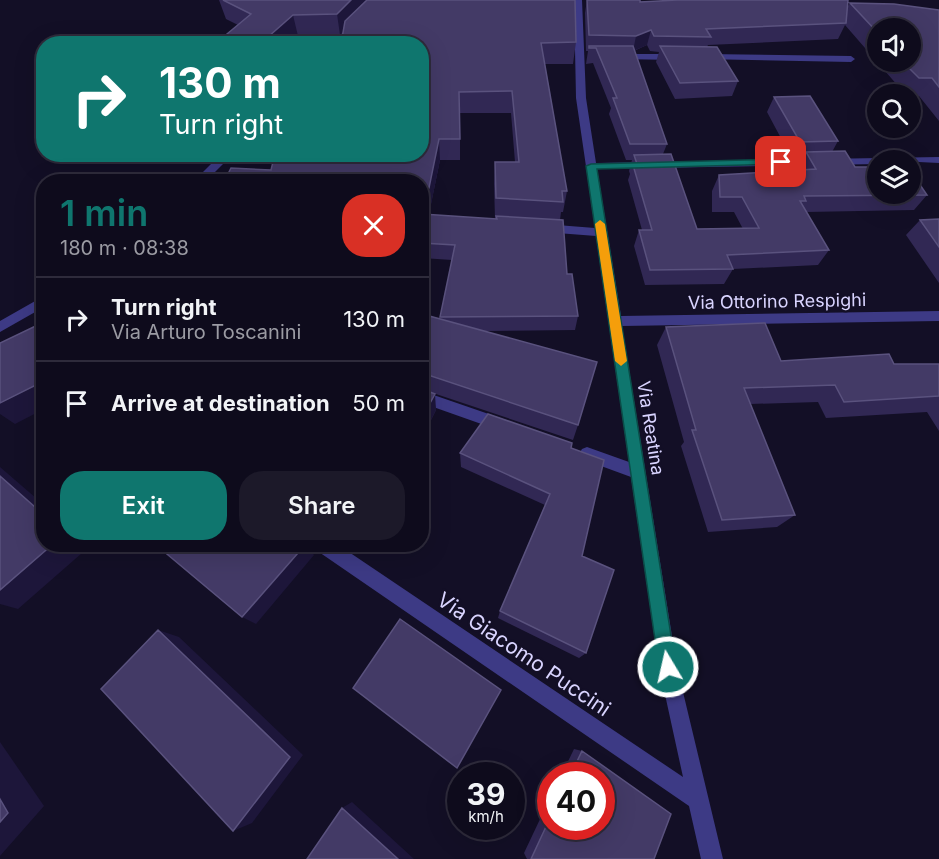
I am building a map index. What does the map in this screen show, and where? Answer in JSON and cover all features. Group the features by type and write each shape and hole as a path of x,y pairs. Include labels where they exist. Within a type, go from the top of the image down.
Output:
{"street":[{"path":"347,36 383,0"},
{"name":"Via Reatina","path":"578,0 585,56 581,98 668,667 712,859"},
{"path":"603,56 686,57"},
{"path":"698,57 851,59"},
{"path":"591,166 939,160"},
{"path":"207,174 219,162"},
{"path":"534,228 601,232"},
{"path":"0,327 36,306"},
{"name":"Via Ottorino Respighi","path":"615,321 939,316"},
{"path":"429,399 519,431"},
{"path":"573,450 638,472"},
{"name":"Via Giacomo Puccini","path":"334,552 700,801"}],"building":[{"path":"223,0 351,0 337,14 293,15 269,36 225,36 251,14"},
{"path":"367,0 575,0 576,42 541,43 567,191 562,191 563,202 496,198 495,162 519,162 512,91 459,92 460,139 439,139 429,188 429,174 228,174 231,168 271,170 273,162 429,162 429,36 342,36 345,21"},
{"path":"587,0 640,0 640,2 848,0 846,23 706,29 711,37 654,36 651,30 636,36 589,35"},
{"path":"850,3 894,4 939,10 939,87 932,78 919,78 913,72 921,72 921,18 867,18 867,21"},
{"path":"589,46 633,46 667,144 630,144 613,98 617,98 596,48 589,48"},
{"path":"660,46 717,47 738,81 680,83"},
{"path":"810,96 838,141 800,142 774,97"},
{"path":"845,151 855,167 867,167 867,195 804,196 806,201 800,201 829,250 727,255 733,269 650,270 639,230 652,230 633,165 637,164 634,155 671,154 697,229 759,228 742,197 720,197 719,175 816,169 806,152"},
{"path":"921,186 927,195 921,195"},
{"path":"429,214 563,220 567,274 572,274 578,316 440,317 455,245 429,243"},
{"path":"939,219 939,247 920,220"},
{"path":"429,316 597,362 578,425 429,375"},
{"path":"765,323 781,361 889,354 894,364 939,364 939,396 844,402 835,385 744,388 795,515 722,520 692,430 696,430 666,327"},
{"path":"36,326 36,385 0,403 0,343"},
{"path":"429,392 435,394 429,405"},
{"path":"488,414 572,443 571,448 604,460 582,556 614,570 586,653 500,611 550,494 460,453"},
{"path":"0,476 36,508 36,552 44,552 0,590"},
{"path":"165,552 299,552 242,617"},
{"path":"400,619 501,690 460,762 449,762 353,688"},
{"path":"158,630 290,757 233,831 101,689"},
{"path":"582,751 598,762 577,762"},
{"path":"615,774 671,814 654,859 531,859 540,840 615,840"},
{"path":"0,799 8,813 0,822"},
{"path":"342,808 398,859 307,859"}],"slow traffic":[{"path":"600,224 621,361"}],"route":[{"path":"668,667 591,166 781,162"}]}
